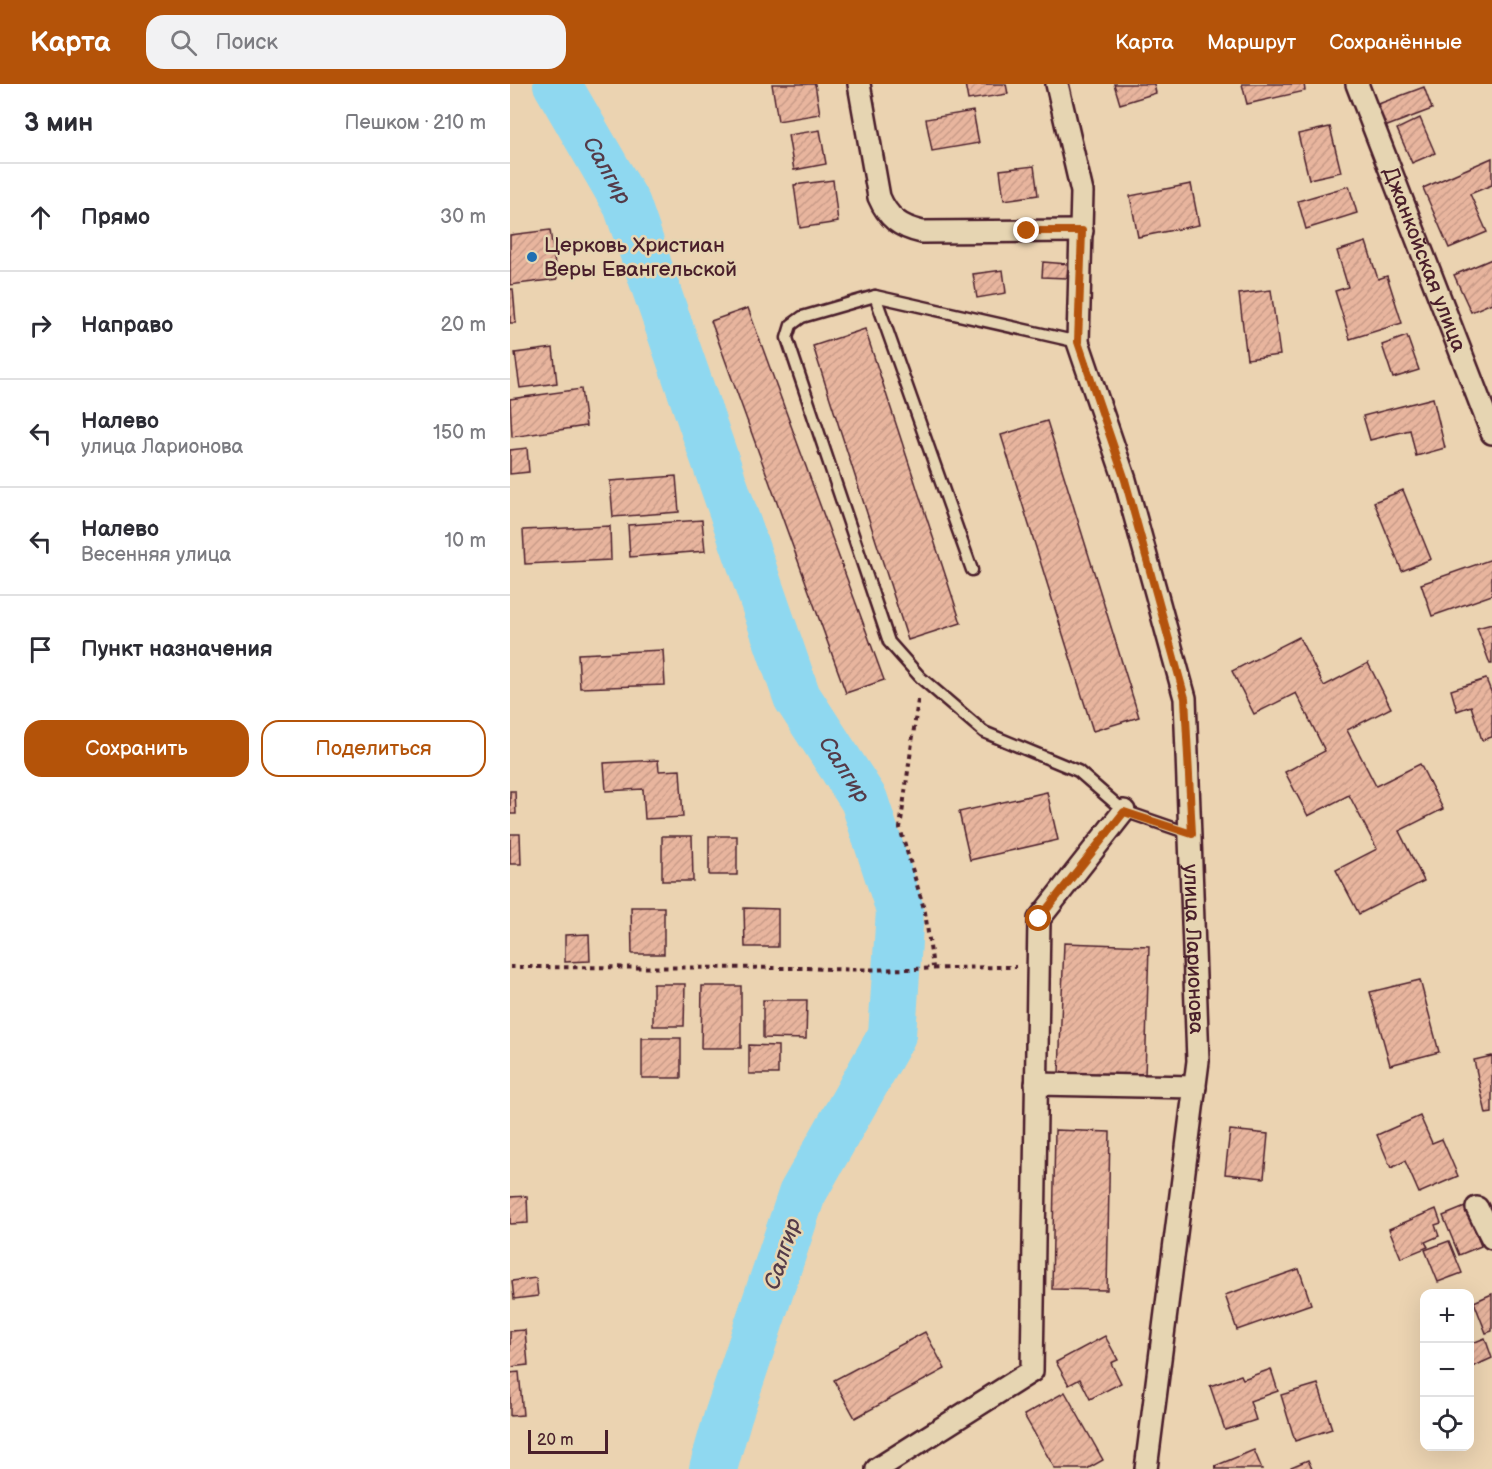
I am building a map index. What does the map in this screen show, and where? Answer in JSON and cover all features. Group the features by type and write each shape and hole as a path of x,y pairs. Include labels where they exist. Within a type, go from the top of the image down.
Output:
{"street":[{"path":"859,84 879,197 885,211 895,221 922,232 1082,231"},
{"name":"улица Ларионова","path":"1057,84 1082,192 1078,342 1125,480 1185,698 1192,834 1198,1061 1146,1469"},
{"name":"Джанкойская улица","path":"1358,84 1492,433"},
{"path":"877,1469 1032,1371 1039,919 1124,812"},
{"path":"1036,1084 1195,1087"},
{"path":"1477,1208 1492,1238"}],"lane":[{"path":"875,296 972,570"},
{"path":"1078,342 875,296 796,320 788,332 787,345 889,642 921,678 984,732 1078,771 1124,812 1192,834"}],"path":[{"path":"921,678 900,828 925,912 933,967"},
{"path":"510,967 854,970 933,967 1037,968"}],"building":[{"path":"772,84 815,84 820,114 778,121"},
{"path":"965,84 1006,84 1008,94 968,100"},
{"path":"1114,84 1154,84 1156,93 1120,104"},
{"path":"1242,84 1304,84 1305,91 1247,104"},
{"path":"1424,87 1432,109 1382,128 1373,106"},
{"path":"973,111 979,143 932,151 926,119"},
{"path":"1420,118 1435,153 1412,163 1397,129"},
{"path":"1330,127 1341,172 1309,179 1298,134"},
{"path":"820,130 826,164 794,170 788,135"},
{"path":"1492,158 1492,185 1470,194 1487,232 1449,248 1423,188"},
{"path":"1034,166 1038,195 1004,200 1000,170"},
{"path":"833,180 838,222 800,228 794,185"},
{"path":"1191,184 1199,225 1138,237 1130,196"},
{"path":"1349,186 1357,213 1306,229 1298,201"},
{"name":"Церковь Христиан Веры Евангельской","path":"550,230 557,279 510,285 510,235"},
{"path":"1366,242 1378,279 1387,276 1402,323 1350,339 1335,291 1348,287 1337,251"},
{"path":"1492,259 1492,303 1471,312 1454,275"},
{"path":"1043,262 1068,264 1067,278 1042,277"},
{"path":"1003,270 1006,293 977,298 973,274"},
{"path":"510,289 513,289 516,323 510,323"},
{"path":"1271,290 1280,355 1247,359 1239,294"},
{"path":"748,308 884,680 846,693 711,321"},
{"path":"865,329 961,623 908,640 813,346"},
{"path":"1407,336 1419,370 1393,378 1382,345"},
{"path":"553,348 557,383 520,388 515,353"},
{"path":"581,389 586,426 512,437 510,399"},
{"path":"1433,398 1445,448 1416,456 1410,430 1370,440 1363,416"},
{"path":"1047,421 1139,717 1093,731 1001,435"},
{"path":"527,448 529,472 510,474 510,450"},
{"path":"676,476 679,512 613,517 610,481"},
{"path":"1403,490 1431,559 1402,571 1374,502"},
{"path":"702,520 705,551 630,557 628,525"},
{"path":"610,526 611,560 525,564 523,530"},
{"path":"1492,559 1492,595 1432,616 1421,584"},
{"path":"1492,624 1492,664 1490,664 1477,628"},
{"path":"1299,637 1324,686 1368,663 1391,708 1347,730 1376,786 1420,764 1443,809 1399,831 1424,881 1359,914 1336,870 1377,849 1349,795 1308,816 1285,772 1325,751 1296,693 1254,714 1232,671"},
{"path":"663,650 665,685 580,688 578,654"},
{"path":"1486,679 1492,694 1492,737 1482,740 1471,706 1457,711 1451,690"},
{"path":"658,760 659,771 680,770 683,817 645,819 643,789 606,791 604,763"},
{"path":"510,791 515,791 516,814 510,814"},
{"path":"1047,792 1058,840 970,860 959,812"},
{"path":"510,834 520,834 521,864 510,864"},
{"path":"662,836 692,836 693,881 662,881"},
{"path":"709,836 737,836 737,875 709,875"},
{"path":"631,907 664,907 664,954 632,954"},
{"path":"744,908 778,909 778,947 745,947"},
{"path":"589,934 590,961 565,962 565,935"},
{"path":"1064,943 1149,946 1145,1076 1059,1073"},
{"path":"1420,980 1439,1052 1390,1065 1370,992"},
{"path":"653,984 685,984 684,1026 653,1026"},
{"path":"702,986 741,986 741,1048 701,1048"},
{"path":"763,1000 807,1000 806,1039 763,1038"},
{"path":"642,1038 681,1038 681,1078 642,1078"},
{"path":"749,1045 778,1046 778,1074 749,1074"},
{"path":"1492,1056 1492,1113 1486,1114 1474,1060"},
{"path":"1420,1116 1432,1143 1442,1139 1458,1176 1419,1193 1405,1161 1391,1168 1377,1135"},
{"path":"1055,1130 1110,1132 1107,1290 1052,1289"},
{"path":"1230,1130 1268,1134 1264,1178 1225,1174"},
{"path":"527,1196 528,1223 510,1224 510,1197"},
{"path":"1465,1207 1481,1246 1459,1255 1443,1216"},
{"path":"1436,1209 1441,1223 1435,1225 1439,1236 1425,1242 1428,1247 1401,1258 1389,1229"},
{"path":"1449,1241 1462,1273 1438,1282 1425,1250"},
{"path":"1299,1269 1311,1304 1237,1330 1225,1295"},
{"path":"536,1278 538,1296 514,1299 512,1281"},
{"path":"1492,1294 1492,1331 1486,1333 1474,1302"},
{"path":"525,1330 528,1365 510,1367 510,1331"},
{"path":"925,1332 945,1369 855,1418 834,1380"},
{"path":"1105,1336 1118,1360 1111,1363 1121,1383 1090,1399 1080,1379 1069,1385 1056,1362"},
{"path":"1485,1338 1492,1358 1474,1366 1474,1342"},
{"path":"1271,1369 1278,1391 1250,1401 1256,1420 1225,1430 1210,1386 1241,1375 1243,1379"},
{"path":"519,1372 523,1415 510,1416 510,1373"},
{"path":"1318,1384 1332,1429 1295,1441 1281,1395"},
{"path":"1065,1392 1103,1460 1087,1469 1055,1469 1024,1415"},
{"path":"1254,1450 1262,1469 1216,1469 1215,1466"},
{"path":"1308,1460 1312,1469 1291,1469 1291,1467"}],"waterway":[{"name":"Салгир","path":"557,84 627,205 797,697 864,800 900,910 892,1035 802,1194 728,1416 713,1469"}],"place":[{"name":"Церковь Христиан Веры Евангельской","path":"532,257"}],"route":[{"path":"1027,231 1082,231 1078,342 1125,480 1185,698 1192,834 1124,812 1039,919"}]}
